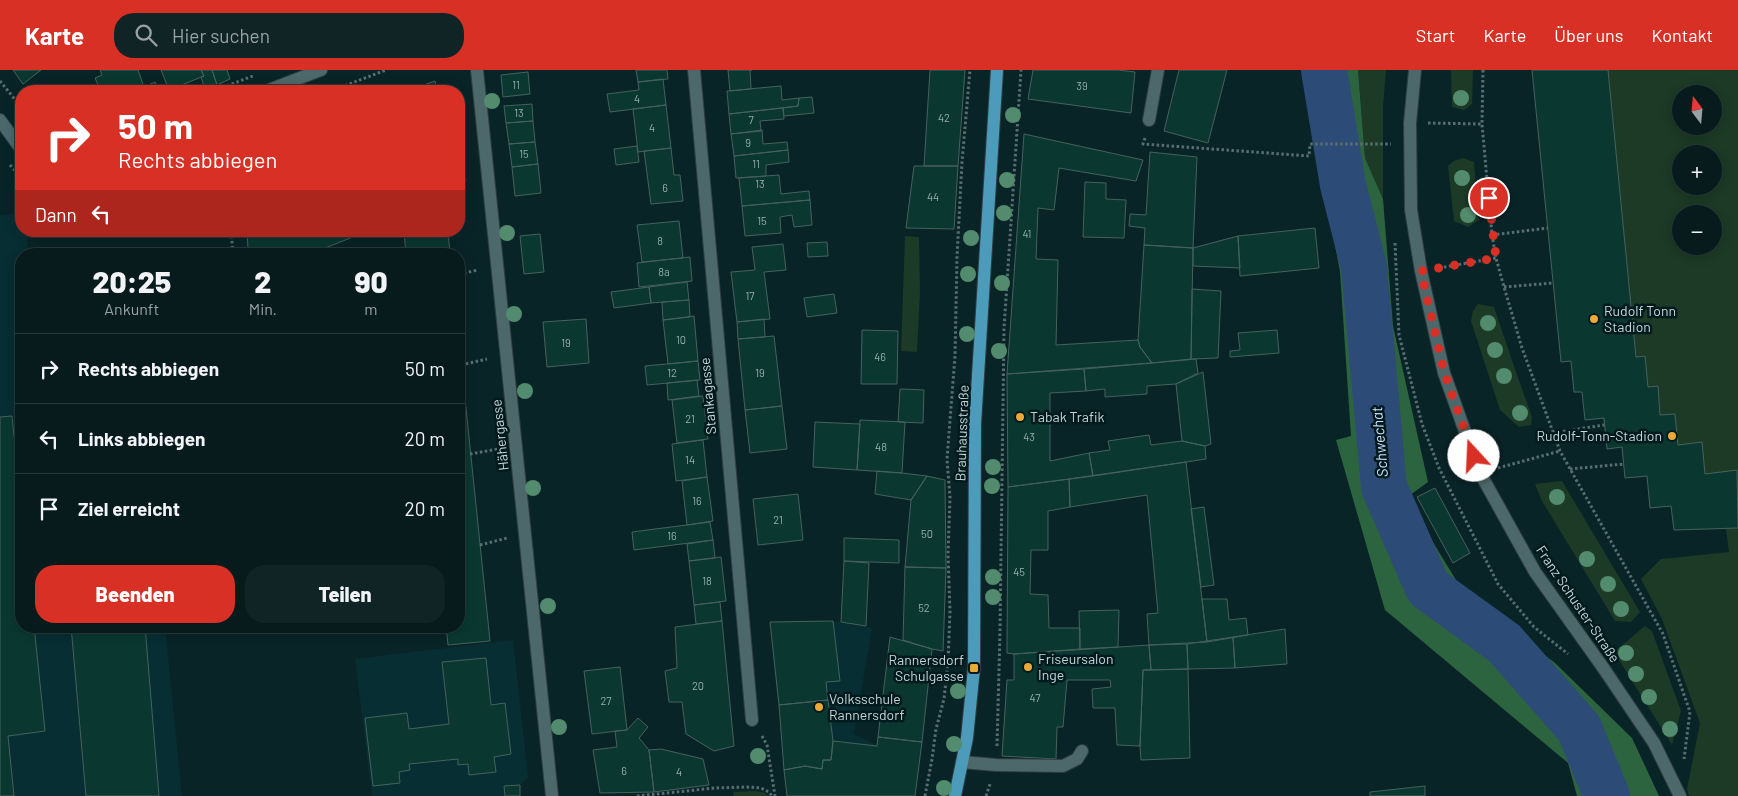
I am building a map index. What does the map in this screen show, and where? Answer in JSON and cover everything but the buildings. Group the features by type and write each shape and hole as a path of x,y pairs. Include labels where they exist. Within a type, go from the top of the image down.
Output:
{"main road":[{"name":"Brauhausstraße","path":"955,796 962,762 974,668 976,424 997,70"}],"street":[{"path":"282,85 321,70"},
{"name":"Hähergasse","path":"477,70 552,796"},
{"name":"Stankagasse","path":"694,70 752,720"},
{"path":"1149,120 1158,70"},
{"name":"Franz Schuster-Straße","path":"1415,70 1410,123 1411,210 1421,271 1444,372 1480,473 1535,572 1654,743 1679,795"},
{"path":"0,120 15,141"},
{"path":"962,762 996,765 1063,766 1077,759 1082,751"}],"path":[{"path":"347,85 386,70"},
{"path":"925,796 936,729 944,699 948,662 950,497 947,459 955,356 957,258 962,162 970,70"},
{"path":"986,796 996,765 1000,632 1004,329 1021,70"},
{"path":"1483,70 1482,124 1492,235 1496,258 1522,348 1560,451 1663,634 1690,712 1679,795"},
{"path":"229,85 259,74"},
{"path":"0,81 15,100"},
{"path":"1149,120 1143,144 1308,156 1310,144 1391,144"},
{"path":"1410,123 1482,124"},
{"path":"1492,235 1548,228"},
{"path":"1421,271 1496,258"},
{"path":"465,273 478,270"},
{"path":"1504,287 1553,283"},
{"path":"465,364 488,359"},
{"path":"1553,433 1604,425"},
{"path":"470,454 498,449"},
{"path":"1480,473 1560,451"},
{"path":"1570,469 1624,464"},
{"path":"480,545 507,538"},
{"path":"752,720 767,745 774,796"},
{"path":"637,796 715,788 748,787 761,788 774,796"}],"shaded area":[{"path":"15,214 15,237 27,237 28,248 15,248 15,633 166,633 182,796 0,796 0,215"},
{"name":"Volksschule Rannersdorf","path":"770,622 841,622 872,628 854,734 876,745 878,737 922,742 915,796 787,796"},
{"path":"513,640 528,777 520,785 520,796 372,796 355,659"}],"green space":[{"path":"1303,70 1358,70 1365,158 1383,199 1393,326 1428,482 1406,498 1470,603 1554,662 1632,738 1659,796 1577,796 1568,763 1385,610 1336,440 1351,436 1340,272"},
{"path":"1358,70 1386,70 1383,106 1383,199 1365,158"},
{"path":"1451,70 1473,70 1472,104 1464,110 1452,107"},
{"name":"Rudolf-Tonn-Stadion","path":"1532,70 1738,70 1738,796 1689,796 1687,789 1700,723 1662,619 1641,579 1661,559 1729,552 1726,529 1674,530 1671,506 1650,508 1647,477 1625,478 1622,447 1607,449 1603,419 1585,420 1582,392 1574,392 1571,361 1561,362"},
{"path":"1463,158 1474,162 1479,220 1468,227 1454,221 1448,166 1454,161"},
{"path":"905,236 919,237 920,292 917,352 901,351"},
{"path":"1478,304 1494,307 1532,417 1531,425 1519,427 1500,410 1471,321 1473,311"},
{"path":"1562,481 1640,612 1631,622 1615,621 1542,501 1535,484"},
{"path":"1645,626 1652,631 1681,711 1672,745 1614,652"},
{"path":"755,791 765,793 768,796 734,796 733,792"}],"waterway":[{"name":"Schwechat","path":"1324,70 1343,185 1364,267 1384,487 1428,588 1504,643 1579,728 1607,796"}],"place":[{"name":"Rudolf Tonn Stadion","path":"1594,319"},
{"name":"Tabak Trafik","path":"1020,417"},
{"name":"Rudolf-Tonn-Stadion","path":"1672,436"},
{"name":"Friseursalon Inge","path":"1028,667"},
{"name":"Rannersdorf Schulgasse","path":"974,668"},
{"name":"Volksschule Rannersdorf","path":"819,707"}],"route":[{"path":"1474,456 1444,372 1421,271 1496,258 1489,198"}]}
